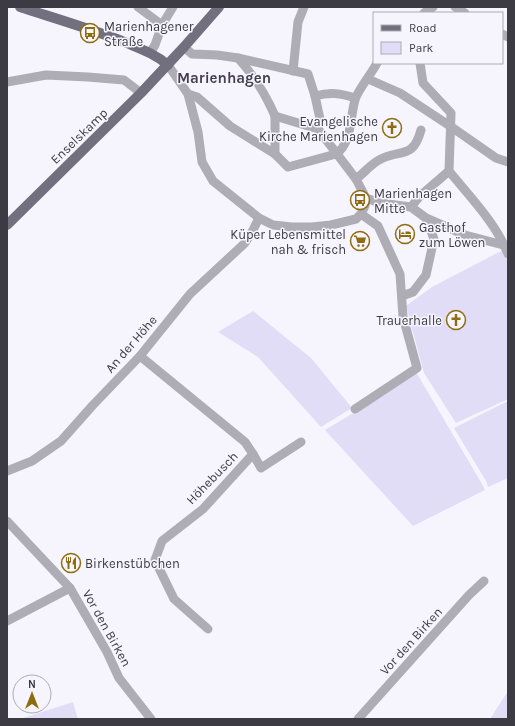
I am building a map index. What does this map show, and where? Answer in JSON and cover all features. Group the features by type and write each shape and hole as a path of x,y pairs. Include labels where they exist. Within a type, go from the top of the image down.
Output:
{"main road":[{"path":"20,7 91,30 150,52 168,65"},
{"name":"Enselskamp","path":"7,225 141,93 219,7"}],"street":[{"path":"138,7 162,25"},
{"path":"150,52 155,44 162,25 173,7"},
{"path":"292,71 298,22 304,7"},
{"path":"184,47 192,54 238,58 308,74 320,119 318,129"},
{"path":"238,58 252,73 268,98 275,116 275,154"},
{"path":"188,94 197,97 230,126 275,154 288,167 336,154 342,150 345,145 355,98 376,64"},
{"path":"420,64 423,83 451,113 450,171 506,245 508,254"},
{"path":"168,65 188,94 198,132 202,162 213,181 259,218 273,225 312,227 331,225 356,219 361,214 365,206 366,198 356,179 318,129 275,116"},
{"path":"7,82 46,75 88,77 124,80 141,93"},
{"path":"368,79 400,93 496,158 508,162"},
{"path":"315,96 329,93 346,95 355,98"},
{"path":"356,179 380,159 409,152 418,140 421,130"},
{"path":"496,158 498,164 508,169"},
{"path":"411,208 420,196 450,171"},
{"path":"366,198 380,203 411,208 426,218 465,235 506,245"},
{"path":"355,410 417,368 406,331 400,274 382,232 378,226 361,214"},
{"name":"An der Höhe","path":"7,471 32,461 61,441 140,356 190,294 244,243 259,218"},
{"path":"402,296 413,292 426,275 434,239 426,218"},
{"name":"Höhebusch","path":"140,356 244,442 253,454 260,468 301,442"},
{"name":"Höhebusch","path":"208,629 174,599 155,560 162,541 203,509 253,454"},
{"name":"Vor den Birken","path":"7,521 70,588 107,652 119,678 151,719"},
{"name":"Vor den Birken","path":"358,719 469,595 484,581"},
{"name":"Vor den Birken","path":"7,621 70,588"}],"green space":[{"path":"503,250 508,262 508,399 456,423 424,373 406,306 432,287"},
{"path":"253,311 311,358 352,408 321,427 258,357 218,332"},
{"path":"416,372 485,490 413,526 325,430"},
{"path":"508,401 508,478 488,487 486,481 454,428"},
{"path":"508,691 508,719 490,719"},
{"path":"73,702 78,719 20,719 36,714 52,714 52,709"}],"place":[{"name":"Marienhagener Straße","path":"90,33"},
{"name":"Evangelische Kirche Marienhagen","path":"392,128"},
{"name":"Marienhagen Mitte","path":"360,200"},
{"name":"Gasthof zum Löwen","path":"405,234"},
{"name":"Küper Lebensmittel nah & frisch","path":"360,241"},
{"name":"Trauerhalle","path":"456,320"},
{"name":"Birkenstübchen","path":"71,563"}],"district":[{"name":"Marienhagen","path":"224,78"}]}
